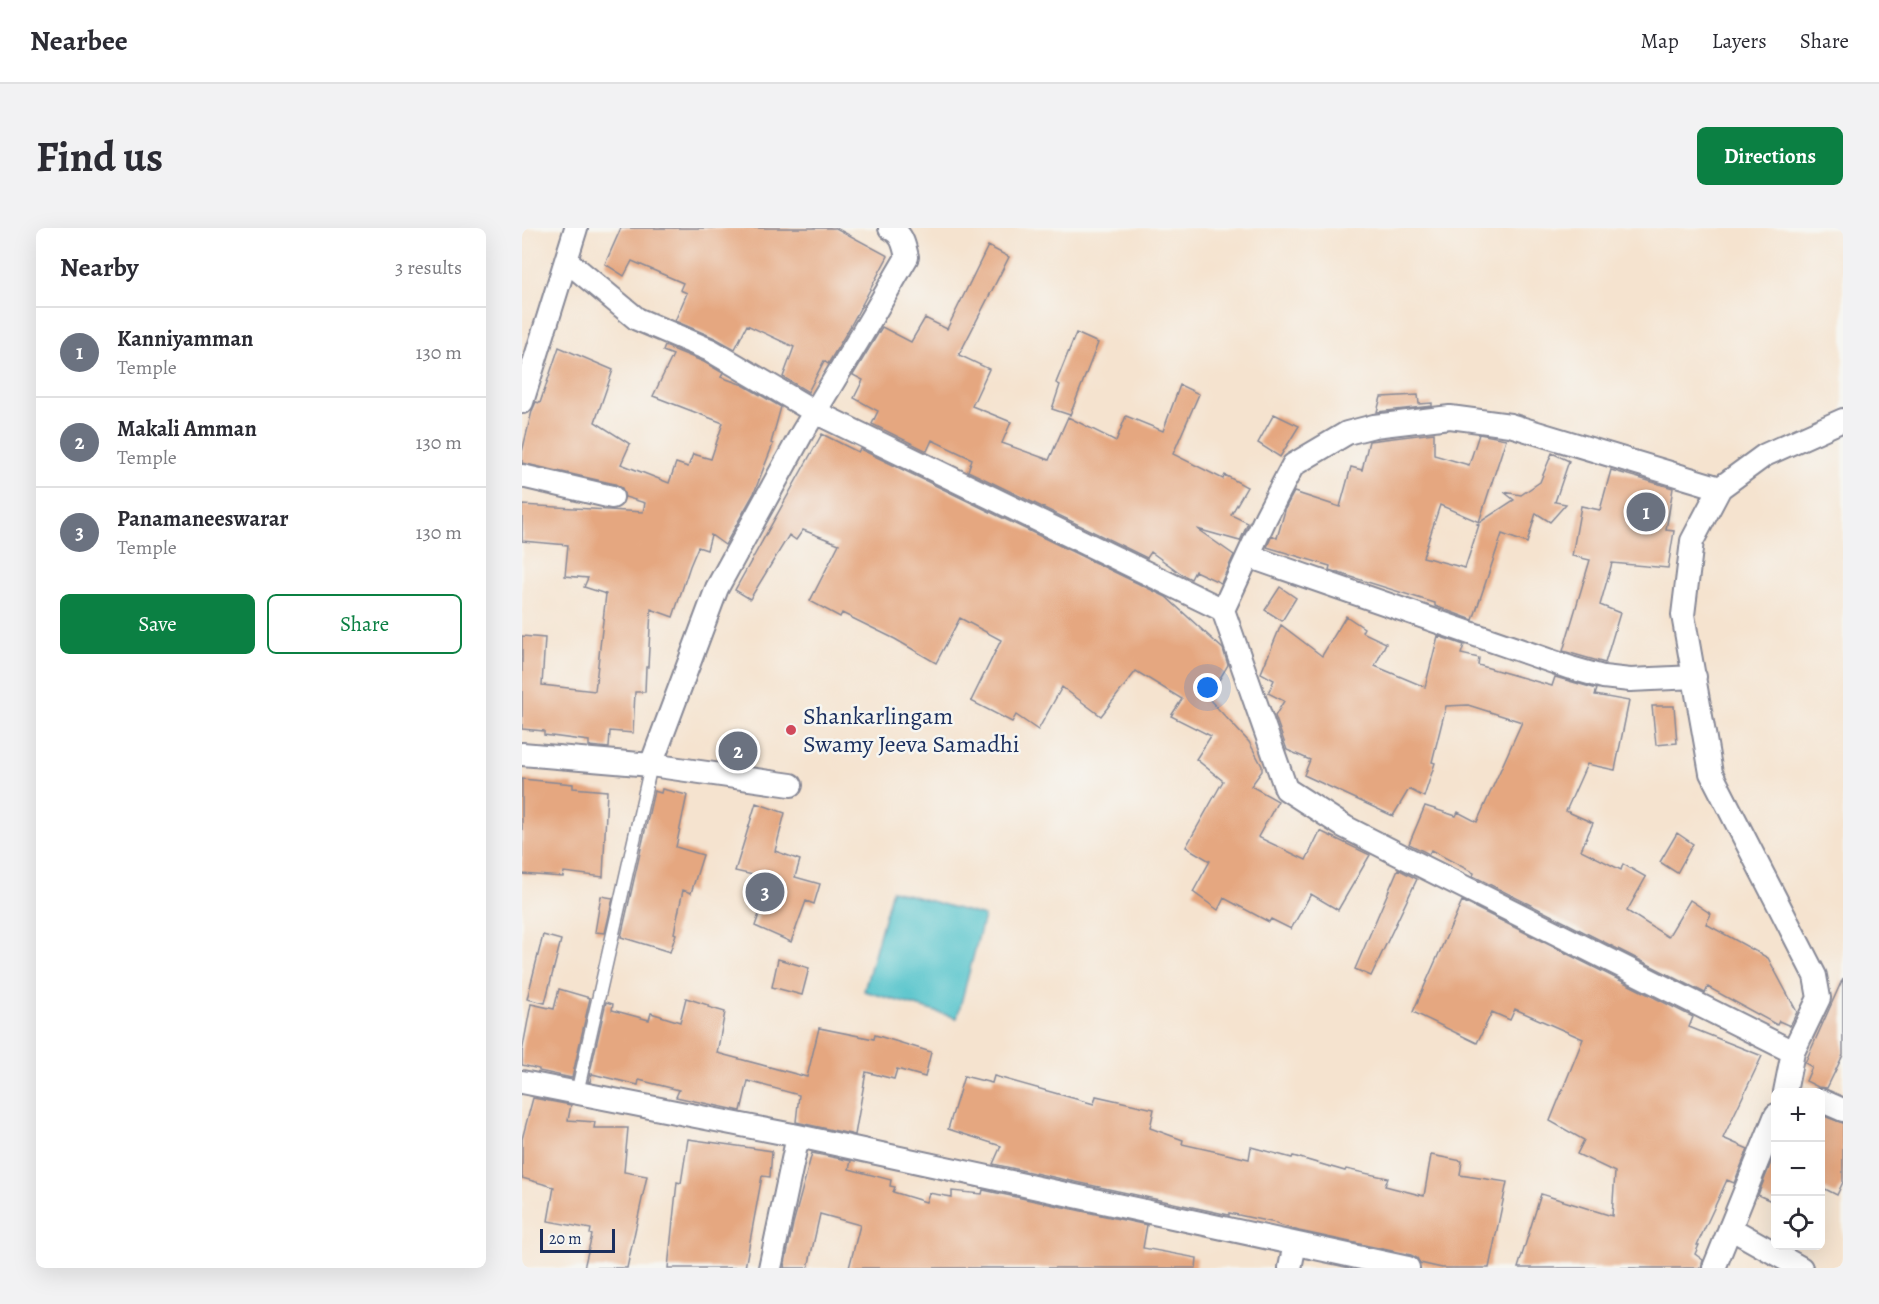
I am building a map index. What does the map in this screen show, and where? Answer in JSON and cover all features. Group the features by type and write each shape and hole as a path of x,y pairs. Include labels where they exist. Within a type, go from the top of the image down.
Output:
{"street":[{"path":"522,402 576,228"},
{"path":"651,765 717,588 815,412 907,257 904,240 890,228"},
{"path":"566,260 637,319 710,350 815,412 1223,610"},
{"path":"1719,488 1509,425 1450,417 1374,426 1347,433 1293,465 1223,610 1286,789 1345,826 1408,860 1793,1052"},
{"path":"1791,1088 1793,1052 1819,998 1815,976 1711,773 1683,615 1692,541 1719,488 1765,455 1843,420"},
{"path":"522,476 612,496"},
{"path":"1248,556 1603,677 1630,680 1695,677"},
{"path":"522,754 651,765 792,785"},
{"path":"522,1082 798,1136 1408,1268"},
{"path":"1825,1102 1843,1110"},
{"path":"1714,1268 1771,1127"},
{"path":"770,1268 798,1136"},
{"path":"1730,1228 1801,1268"},
{"path":"1290,1268 1295,1244"}],"lane":[{"path":"577,1093 651,765"}],"water":[{"path":"892,890 984,916 957,1018 864,991"}],"building":[{"path":"621,228 836,228 888,256 850,327 828,364 824,361 808,392 783,377 794,347 747,325 735,349 675,321 687,293 680,290 683,283 632,261 624,276 605,264"},
{"path":"988,246 1009,257 959,355 989,369 972,406 1011,422 1002,443 1049,460 1068,417 1116,441 1126,416 1163,431 1180,385 1199,394 1173,454 1223,479 1225,475 1247,487 1231,515 1248,523 1240,541 1197,529 1234,555 1221,583 1195,571 1191,579 1151,552 1147,558 968,471 972,459 932,440 927,451 872,424 878,411 854,398 863,380 853,375 882,327 911,342 925,318 947,329"},
{"path":"1076,333 1098,343 1070,415 1052,409 1060,385 1056,383"},
{"path":"665,346 704,362 723,373 721,377 743,385 781,407 771,443 773,444 754,493 725,545 711,535 707,550 698,547 673,617 651,609 645,692 635,692 633,733 610,731 609,748 589,746 589,741 544,735 544,731 522,729 522,636 545,638 542,685 595,691 606,594 584,587 588,578 565,576 568,545 522,541 522,505 643,512 645,503 625,497 622,488 615,484 522,463 522,452 532,411 536,402 540,403 559,347 613,370 595,422 630,444 621,464 669,483 676,463 688,467 693,454 711,459 723,423 653,396 673,355 663,351"},
{"path":"1418,395 1419,404 1432,403 1432,406 1377,412 1381,397"},
{"path":"1274,414 1299,426 1280,457 1258,443"},
{"path":"1434,433 1434,455 1469,465 1479,434 1506,439 1479,522 1440,505 1423,557 1465,568 1479,525 1477,524 1514,500 1504,492 1521,495 1540,482 1552,453 1569,461 1555,502 1566,504 1550,522 1536,513 1527,543 1502,534 1473,620 1435,606 1435,603 1329,570 1330,566 1267,547 1272,535 1277,538 1286,507 1294,492 1340,507 1351,467 1362,470 1369,441"},
{"path":"822,434 858,452 860,449 1166,597 1223,649 1228,665 1208,698 1249,742 1262,766 1262,771 1251,786 1278,801 1258,837 1306,860 1320,831 1370,855 1338,910 1311,894 1291,929 1271,919 1269,922 1224,898 1218,910 1193,892 1210,861 1186,847 1223,781 1196,759 1211,736 1171,716 1182,699 1136,671 1101,716 1062,687 1038,730 1016,715 1012,722 971,701 1001,640 960,618 936,663 895,639 842,613 840,617 810,601 839,544 803,530 796,540 789,535 750,599 735,590"},
{"path":"1611,470 1673,488 1666,530 1674,531 1668,568 1612,563 1600,605 1620,613 1605,663 1563,651 1590,560 1572,556 1581,506 1600,510"},
{"path":"1280,587 1296,598 1282,621 1265,610"},
{"path":"1346,616 1364,628 1362,632 1386,643 1375,666 1425,687 1438,636 1464,645 1461,654 1479,658 1478,665 1552,686 1555,677 1597,689 1595,695 1629,701 1615,770 1587,764 1566,811 1593,823 1581,850 1621,870 1623,864 1646,877 1627,911 1668,937 1690,900 1711,914 1706,924 1768,958 1797,1012 1790,1026 1779,1021 1777,1025 1708,987 1705,993 1473,876 1474,873 1431,850 1429,854 1409,844 1425,806 1456,816 1458,812 1477,822 1522,722 1468,705 1446,706 1432,762 1435,763 1424,797 1409,789 1393,816 1304,775 1310,760 1287,750 1275,716 1284,701 1268,693 1274,680 1261,673 1281,625 1322,656"},
{"path":"1652,706 1674,706 1677,743 1656,745"},
{"path":"522,779 573,784 573,788 607,791 603,877 564,872 563,877 522,874"},
{"path":"662,789 687,795 676,847 703,855 691,893 683,890 674,933 676,934 670,952 621,937 654,791 661,793"},
{"path":"756,803 785,813 775,851 800,860 795,877 820,884 814,904 806,901 791,942 755,926 771,879 735,871"},
{"path":"1677,833 1693,844 1677,873 1660,862"},
{"path":"1398,869 1417,879 1371,976 1355,969"},
{"path":"601,896 613,898 605,933 595,932"},
{"path":"1462,901 1693,1017 1689,1027 1762,1056 1723,1138 1748,1149 1734,1183 1727,1180 1697,1245 1699,1245 1695,1254 1703,1260 1701,1268 1518,1268 1541,1194 1612,1216 1615,1172 1577,1154 1584,1140 1550,1121 1583,1039 1515,1009 1510,1020 1492,1012 1477,1043 1413,1012"},
{"path":"543,935 561,940 545,1003 527,999"},
{"path":"778,959 809,968 802,995 772,987"},
{"path":"1843,978 1843,1055 1827,1088 1818,1087 1806,1081 1812,1067 1805,1063"},
{"path":"559,989 590,998 572,1078 522,1065 522,1052 531,1004 554,1009"},
{"path":"686,998 725,1012 717,1053 807,1077 819,1028 874,1039 875,1035 931,1052 925,1077 897,1069 894,1079 866,1072 855,1135 796,1122 799,1095 748,1081 741,1111 676,1097 679,1090 639,1080 638,1085 592,1074 590,1082 588,1081 606,1002 613,1004 612,1010 649,1020 651,1013 680,1022"},
{"path":"964,1076 992,1083 994,1076 1094,1104 1096,1096 1154,1109 1150,1128 1183,1140 1182,1144 1249,1159 1251,1147 1292,1158 1293,1156 1345,1171 1346,1169 1388,1178 1385,1186 1424,1196 1431,1155 1462,1161 1460,1175 1507,1182 1489,1268 1442,1268 1420,1263 1411,1255 1299,1231 1276,1223 993,1164 1001,1146 948,1129"},
{"path":"533,1098 571,1105 568,1120 595,1122 594,1128 628,1128 624,1172 647,1176 627,1268 584,1268 592,1235 590,1234 591,1229 548,1221 554,1187 522,1178 522,1139"},
{"path":"1825,1116 1843,1123 1843,1182 1837,1195 1825,1189"},
{"path":"688,1139 772,1151 770,1177 762,1176 745,1268 668,1268 677,1182 681,1183"},
{"path":"812,1153 851,1161 849,1169 891,1180 890,1186 895,1187 893,1192 926,1202 929,1193 952,1197 952,1191 982,1194 983,1190 1147,1225 1143,1248 1197,1258 1196,1268 849,1268 860,1225 820,1214 808,1268 784,1268"},
{"path":"1771,1162 1771,1201 1758,1195"}],"place":[{"name":"Kanniyamman","path":"1646,512"},
{"name":"Shankarlingam Swamy Jeeva Samadhi","path":"791,730"},
{"name":"Makali Amman","path":"738,751"},
{"name":"Panamaneeswarar","path":"765,892"}]}
